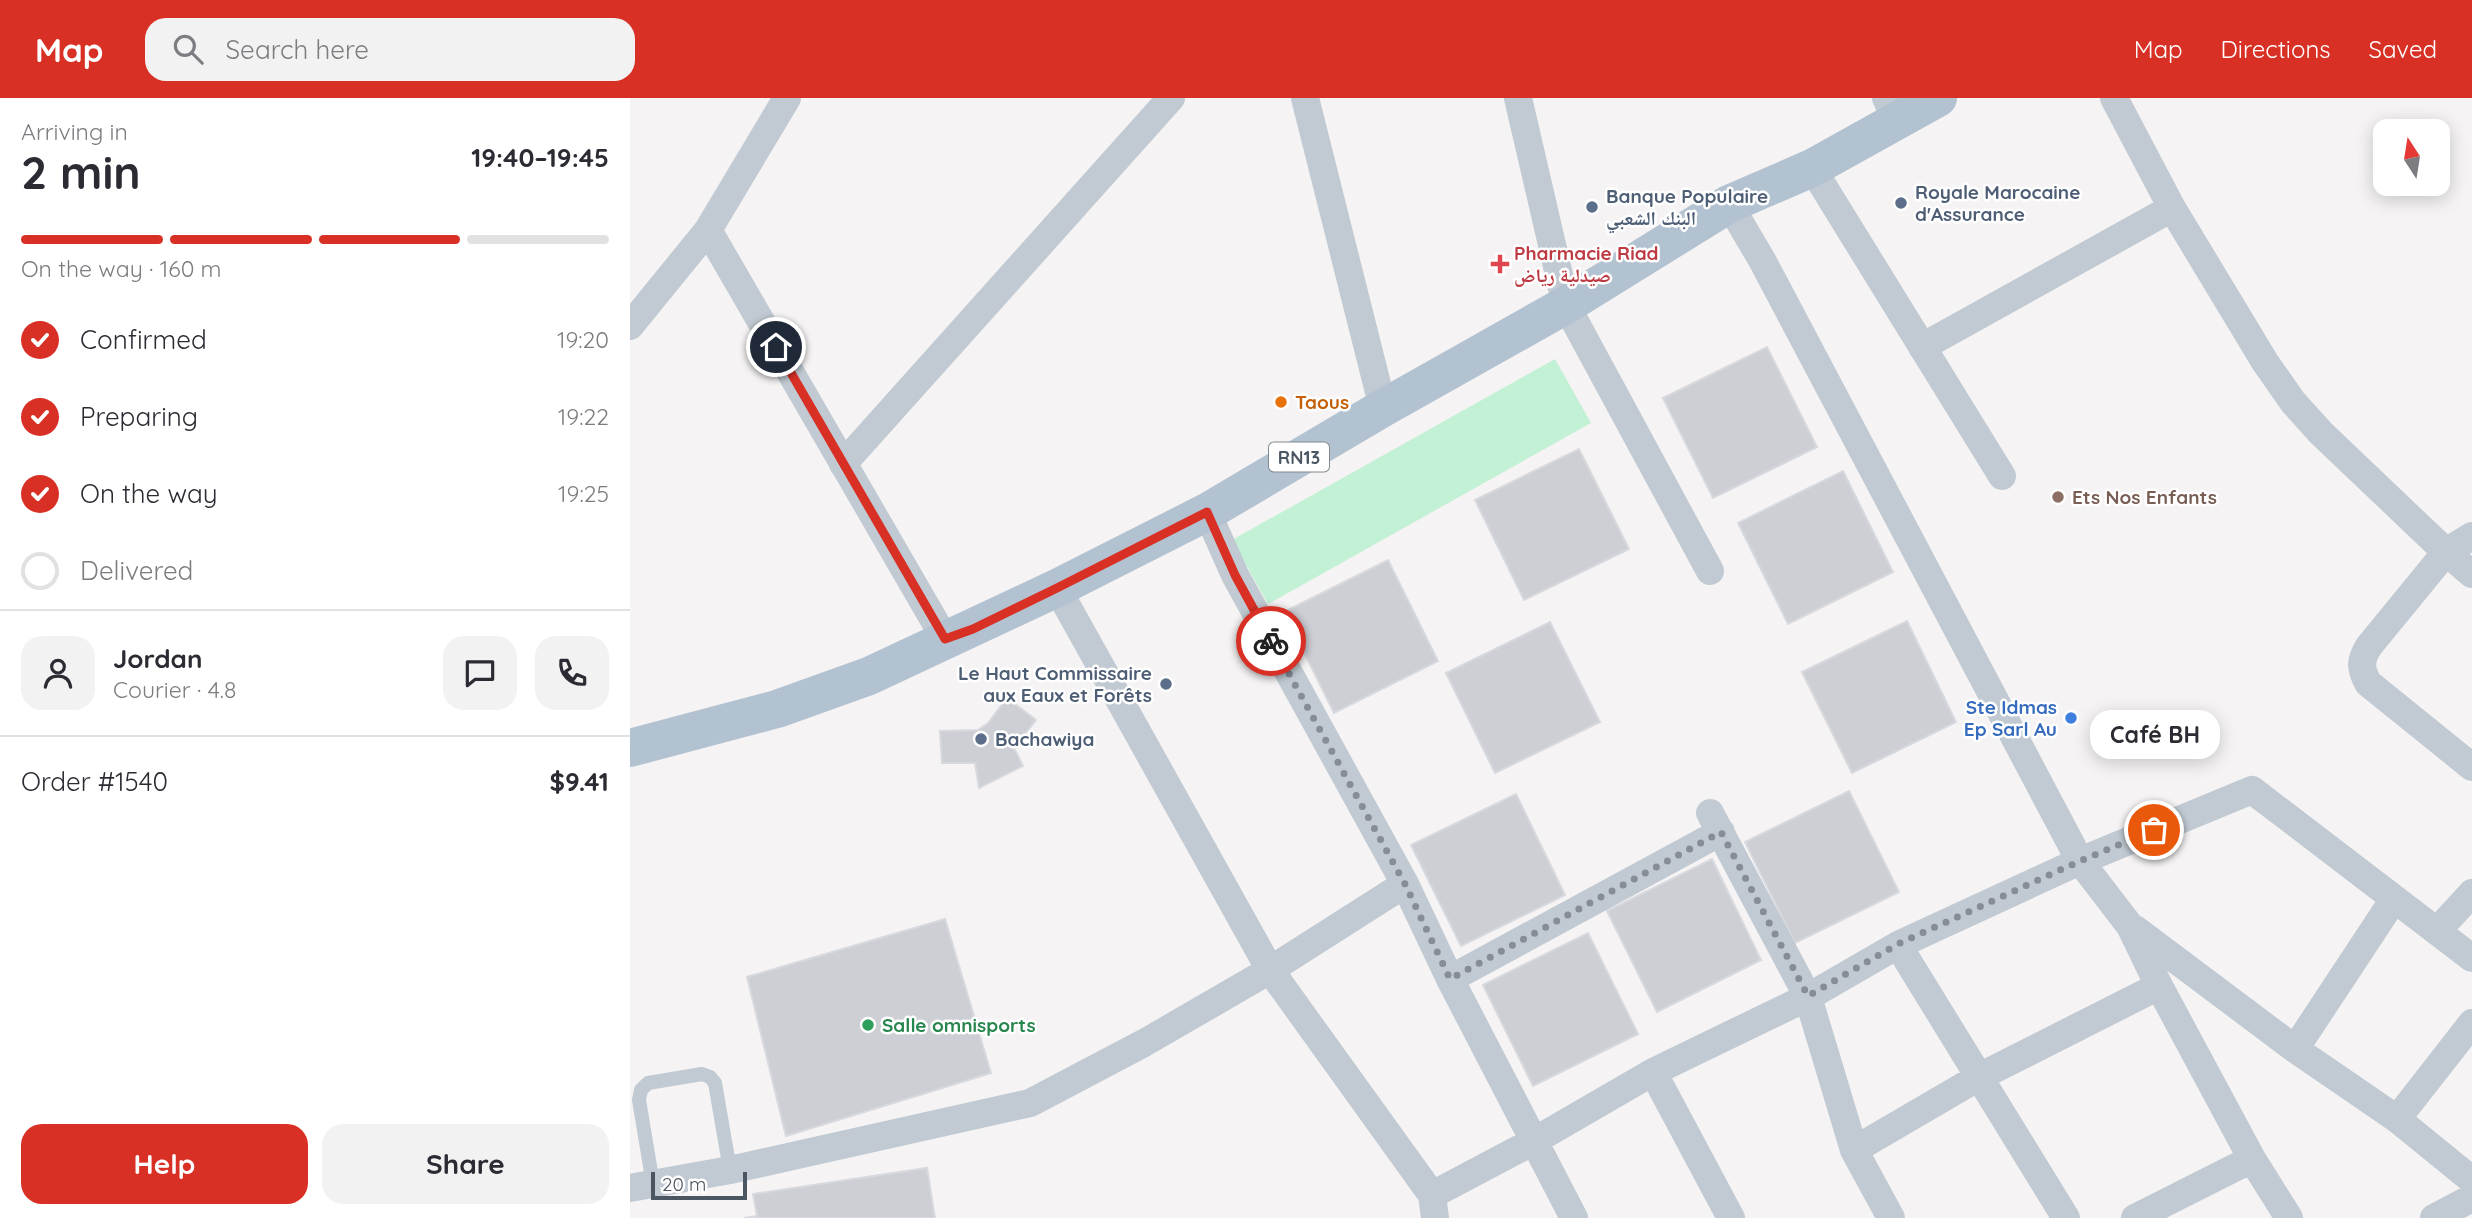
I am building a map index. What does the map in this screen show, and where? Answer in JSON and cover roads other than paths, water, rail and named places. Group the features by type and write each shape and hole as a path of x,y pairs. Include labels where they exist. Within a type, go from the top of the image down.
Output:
{"main road":[{"name":"RN13","path":"630,748 777,709 869,676 1057,588 1207,512 1383,408 1566,305 1729,204 1812,168 1891,110 1938,98"}],"street":[{"path":"630,326 708,230 787,98"},
{"path":"843,464 1171,98"},
{"path":"1305,98 1383,408"},
{"path":"1518,98 1566,305 1710,571"},
{"path":"2114,98 2172,208 2265,362 2293,402 2321,433 2446,552 2472,573"},
{"path":"1812,168 2002,476"},
{"path":"1729,204 1762,260 2080,861 2130,926 2252,1159 2289,1218"},
{"path":"1922,347 2172,208"},
{"path":"708,230 945,639"},
{"path":"1207,512 1235,575 1405,884 1450,979 1574,1218"},
{"path":"2472,536 2446,552 2361,658 2361,667 2368,683 2472,767"},
{"path":"1057,588 1270,970 1433,1207 1534,1141 1653,1072 1808,996 1898,944 2080,861 2252,790 2472,958"},
{"path":"1450,979 1716,822 1808,996 1854,1150 1891,1218"},
{"path":"641,1186 730,1170 1030,1103 1144,1043 1270,970 1405,884"},
{"path":"2437,931 2472,893"},
{"path":"2295,1049 2394,899"},
{"path":"2130,926 2295,1049 2397,1119 2472,1180"},
{"path":"1898,944 2066,1218"},
{"path":"1854,1150 1979,1077 2160,986"},
{"path":"2397,1119 2472,1023"},
{"path":"1653,1072 1731,1218"},
{"path":"2135,1218 2252,1159"},
{"path":"2434,1218 2472,1198"}],"lane":[{"path":"641,1186 639,1100 641,1090 648,1083 702,1074 710,1077 715,1083 730,1170"}],"place":[{"name":"Royale Marocaine d'Assurance","path":"1901,203"},
{"name":"Banque Populaire البنك الشعبي","path":"1592,207"},
{"name":"Pharmacie Riad صيدلية رياض","path":"1500,264"},
{"name":"Taous","path":"1281,402"},
{"name":"Ets Nos Enfants","path":"2058,497"},
{"name":"Le Haut Commissaire aux Eaux et Forêts","path":"1166,684"},
{"name":"Ste Idmas Ep Sarl Au","path":"2071,718"},
{"name":"Bachawiya","path":"981,739"},
{"name":"Café BH","path":"2154,830"},
{"name":"Salle omnisports","path":"868,1025"}]}
